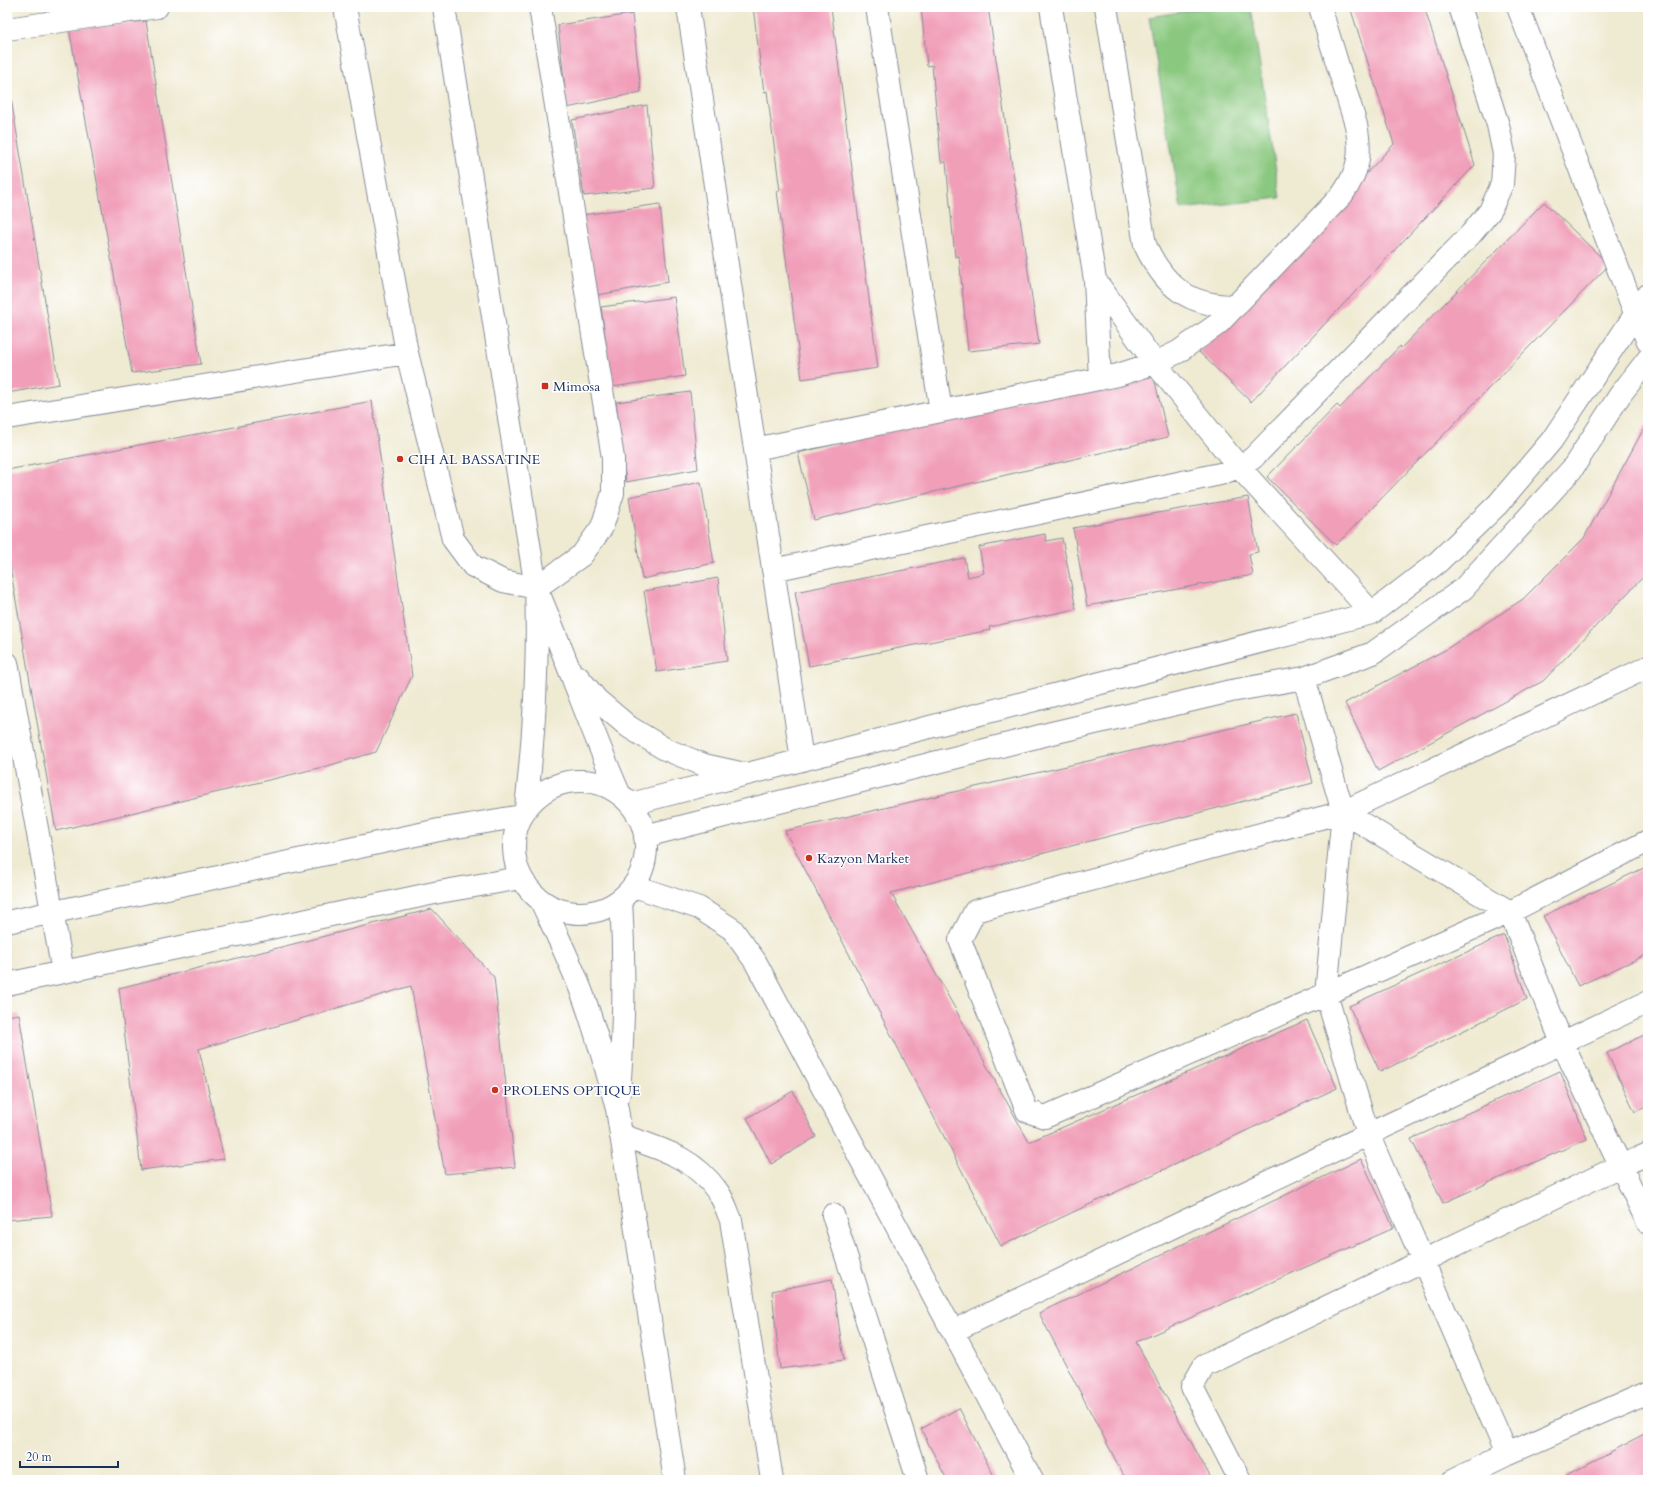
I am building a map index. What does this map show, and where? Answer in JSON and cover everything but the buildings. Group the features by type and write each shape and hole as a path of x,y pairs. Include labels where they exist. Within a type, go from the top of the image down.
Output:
{"street":[{"path":"7,29 157,7"},
{"path":"345,7 407,353 453,539 473,566 503,581 536,588 582,555 602,527 613,493 613,458 540,7"},
{"path":"444,7 536,588 536,698 532,754 524,812"},
{"path":"688,7 802,760"},
{"path":"877,7 941,411"},
{"path":"1051,7 1095,280 1100,379"},
{"path":"1106,7 1144,245 1153,263 1165,279 1180,292 1198,301 1217,306 1236,306"},
{"path":"755,449 1131,372 1178,352 1218,324 1342,195 1351,184 1356,171 1360,156 1358,132 1320,7"},
{"path":"773,570 1220,474 1239,467 1254,458 1471,234 1490,211 1502,184 1504,154 1498,124 1460,7"},
{"path":"1518,7 1635,313 1648,341"},
{"path":"1095,280 1155,363 1239,467 1372,613"},
{"path":"536,588 570,667 578,695 625,798 640,819 645,836 646,854 642,870 628,892 607,908 590,913 573,914 556,909 540,901 528,889 521,878 514,858 514,841 518,824 524,812 538,796 547,790 569,781 586,781 603,784 625,798 745,774 1372,613 1438,562 1498,504 1552,440 1648,295"},
{"path":"7,418 407,353"},
{"path":"645,836 1052,732 1232,691 1304,678 1373,653 1463,589 1572,469 1620,395 1648,359"},
{"path":"7,663 63,972"},
{"path":"570,667 597,700 629,727 665,749 704,765 745,774"},
{"path":"1648,667 1343,812 975,911 960,940 1027,1111 1045,1117 1510,912 1648,841"},
{"path":"1304,678 1343,812 1326,994 1368,1134 1507,1454"},
{"path":"7,922 524,812"},
{"path":"1343,812 1510,912 1562,1043 1648,1224"},
{"path":"7,984 439,892 521,878"},
{"path":"617,1109 622,1057 624,951 628,892"},
{"path":"628,892 700,908 732,929 755,960 1032,1480"},
{"path":"540,901 565,951 586,1003 603,1056 617,1109 675,1480"},
{"path":"952,1331 1648,1002"},
{"path":"621,1135 674,1154 699,1170 719,1193 731,1220 772,1480"},
{"path":"1240,1480 1192,1387 1204,1366 1620,1166 1648,1154"},
{"path":"833,1215 918,1480"},
{"path":"1454,1480 1507,1454 1648,1392"}],"green space":[{"path":"1210,7 1251,7 1280,198 1181,209 1149,17"}],"place":[{"name":"Mimosa","path":"545,386"},
{"name":"CIH AL BASSATINE","path":"400,459"},
{"name":"Kazyon Market","path":"809,858"},
{"name":"PROLENS OPTIQUE","path":"495,1090"}]}
